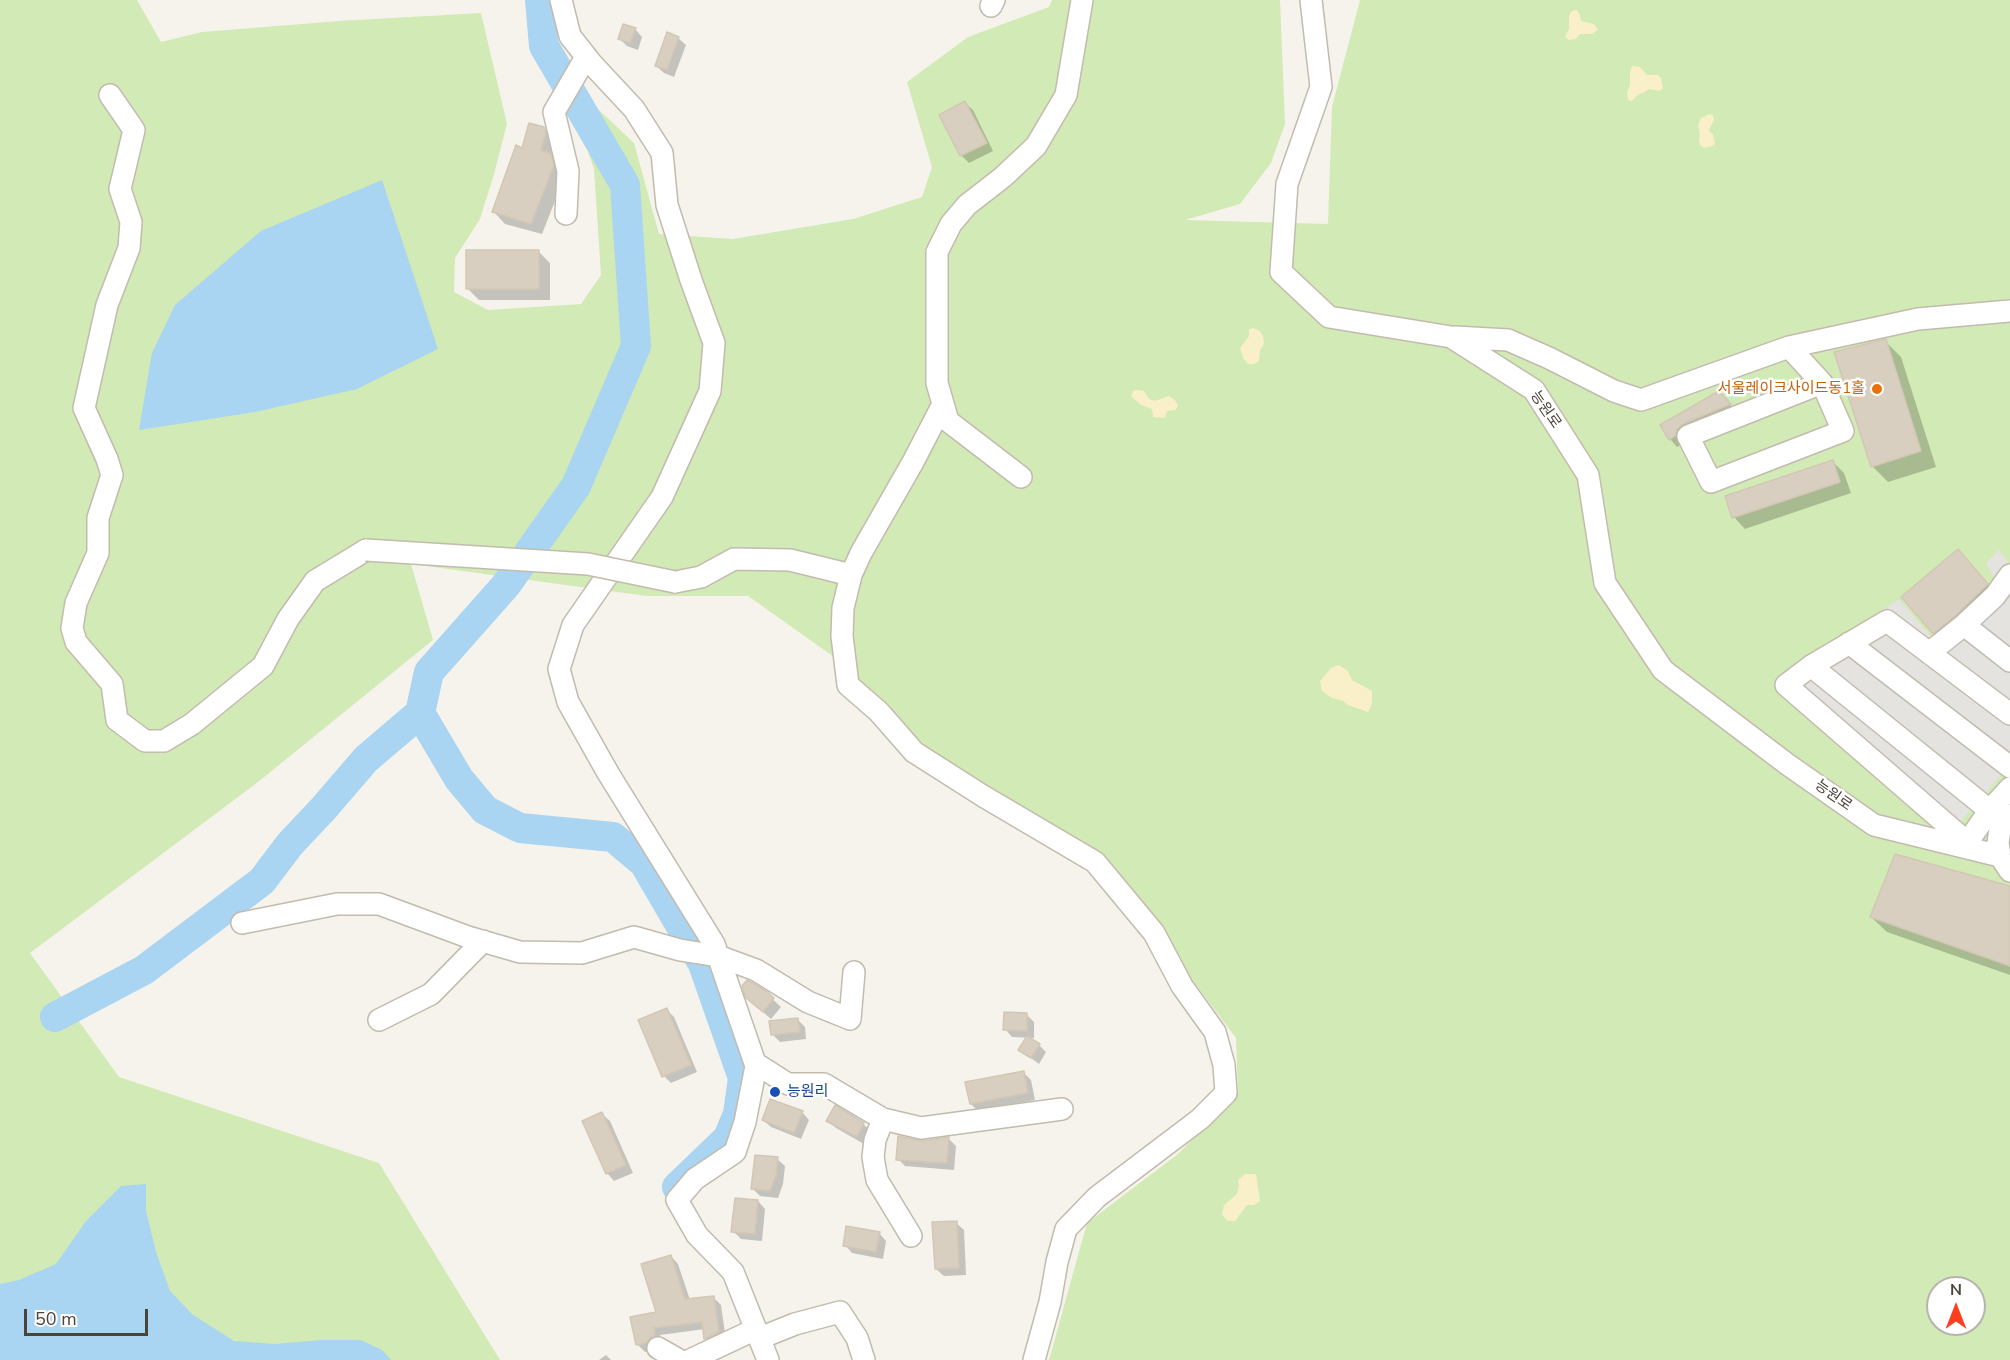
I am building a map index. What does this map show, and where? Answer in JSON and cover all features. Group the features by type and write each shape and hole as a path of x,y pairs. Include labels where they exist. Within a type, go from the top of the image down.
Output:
{"street":[{"path":"561,0 570,36 585,57 634,109 662,153 667,205 714,343 710,391 663,497 573,625 559,669 568,702 608,773 714,944 756,1066 745,1122 735,1152 695,1179 677,1200 697,1235 733,1272 768,1360"},
{"path":"1021,477 948,421 937,383 937,252 951,224 967,205 1003,177 1036,146 1066,95 1082,0"},
{"name":"능원로","path":"1311,0 1321,87 1287,184 1281,272 1329,317 1451,337 1534,390 1588,475 1605,583 1663,670 1787,764 1874,825 1966,845"},
{"path":"566,214 568,171 554,112 585,57"},
{"path":"110,95 134,130 120,189 131,222 129,248 107,304 84,408 112,475 98,518 98,553 76,603 72,628 76,642 112,684 117,720 145,741 164,741 192,724 263,666 288,619 315,581 366,550 588,564 675,582 701,577 734,559 790,560 852,575"},
{"path":"1451,337 1508,340 1614,391 1641,400 1789,347 1918,318 2010,311"},
{"path":"1789,347 1822,383 1843,432 1711,482 1688,436 1822,383"},
{"path":"943,404 861,553 852,575 843,608 842,636 848,686 879,712 914,752 1095,862 1154,933 1182,986 1215,1032 1224,1065 1226,1093 1200,1119 1097,1197 1066,1229 1034,1360"},
{"path":"1929,653 1964,625 2003,602 2010,575"},
{"path":"2005,863 1966,845 1786,686 1811,666 1887,621 2010,714"},
{"path":"1964,625 2010,662"},
{"path":"1849,643 2010,767"},
{"path":"1811,666 2001,816"},
{"path":"2005,863 1998,843 2001,816 2010,789"},
{"path":"1966,845 2001,816"},
{"path":"242,923 337,904 379,904 520,952 582,953 633,937 681,950 718,956 756,970 808,1002 850,1019 854,972"},
{"path":"379,1020 431,994 483,941"},
{"path":"755,1063 788,1084 824,1084 883,1119 921,1128 1062,1109"},
{"path":"883,1119 875,1140 873,1157 876,1180 911,1236"},
{"path":"690,1360 758,1334 840,1312 857,1338 864,1360"},
{"path":"658,1348 679,1360"}],"green space":[{"path":"0,0 137,0 161,42 202,32 481,13 507,124 480,219 455,258 454,292 488,310 581,304 601,275 594,169 579,126 599,110 634,143 659,234 733,239 853,219 922,197 932,167 907,82 968,37 1049,7 1052,0 1280,0 1285,124 1271,163 1240,204 1185,220 1328,224 1332,107 1360,0 2010,0 2010,1360 1049,1360 1087,1223 1178,1154 1238,1093 1236,1038 1100,857 933,757 844,664 748,596 647,596 411,564 433,640 258,782 30,953 119,1077 379,1163 500,1360 0,1360"}],"sand":[{"path":"1575,10 1580,15 1581,21 1594,24 1598,30 1592,34 1580,34 1576,39 1569,40 1565,37 1569,29 1569,17"},
{"path":"1632,66 1640,67 1647,75 1658,75 1663,88 1660,91 1649,89 1632,101 1628,100 1627,92"},
{"path":"1713,115 1714,120 1709,130 1715,144 1704,148 1700,145 1698,125 1701,118"},
{"path":"1249,329 1260,331 1264,344 1260,350 1259,361 1248,364 1240,348 1249,336"},
{"path":"1133,391 1144,391 1149,399 1155,401 1169,396 1178,406 1175,410 1167,411 1165,418 1153,417 1152,409 1141,405 1131,396"},
{"path":"1339,665 1348,671 1352,680 1372,691 1372,704 1368,712 1332,698 1322,691 1320,681 1331,668"},
{"path":"1245,1174 1256,1174 1260,1201 1254,1205 1247,1205 1235,1221 1227,1221 1222,1214 1224,1205 1237,1194 1238,1180"}],"shaded area":[{"path":"1999,550 2010,565 2010,775 2004,772 1951,832 1788,672 1899,599 1932,638 1998,585 1986,563"}],"water":[{"path":"382,180 438,349 357,389 255,412 139,430 152,353 175,305 261,231"},
{"path":"146,1184 146,1211 156,1252 170,1291 193,1315 234,1341 275,1344 322,1340 361,1340 382,1350 391,1360 0,1360 0,1284 19,1280 56,1264 86,1221 121,1186"}],"building":[{"path":"623,24 636,28 630,43 618,39"},
{"path":"667,32 679,37 667,70 655,66"},
{"path":"965,101 987,143 960,156 939,115"},
{"path":"529,123 544,127 546,133 541,150 551,154 554,165 531,224 492,212 516,145 522,148"},
{"path":"466,250 539,250 539,289 466,289"},
{"path":"1886,339 1921,451 1871,467 1834,352"},
{"path":"1719,391 1731,404 1683,424 1677,429 1675,436 1669,440 1660,425"},
{"path":"1833,460 1840,482 1732,518 1725,496"},
{"path":"1958,549 1988,584 1933,634 1901,597"},
{"path":"1895,854 2010,886 2010,966 1870,917"},
{"path":"747,980 774,998 763,1012 746,998 742,986"},
{"path":"667,1008 691,1065 662,1077 638,1020"},
{"path":"1004,1012 1027,1013 1027,1031 1003,1030"},
{"path":"798,1018 800,1032 771,1035 769,1021"},
{"path":"1027,1036 1040,1044 1031,1058 1018,1050"},
{"path":"1024,1071 1028,1093 970,1104 965,1082"},
{"path":"770,1099 803,1111 794,1133 762,1120"},
{"path":"835,1105 864,1123 857,1137 826,1121"},
{"path":"602,1112 626,1165 606,1174 582,1121"},
{"path":"898,1136 922,1141 949,1137 947,1163 896,1160"},
{"path":"755,1155 778,1157 776,1176 770,1191 751,1189"},
{"path":"735,1198 758,1200 755,1234 731,1232"},
{"path":"957,1221 959,1268 935,1269 932,1222"},
{"path":"846,1226 880,1232 876,1252 843,1246"},
{"path":"671,1255 685,1299 714,1296 719,1332 704,1339 702,1322 654,1328 655,1336 646,1343 636,1345 630,1317 656,1312 641,1264"}],"waterway":[{"path":"55,1017 144,970 262,881 290,844 366,759 420,713 429,672 506,585 576,486 636,346 625,185 544,46 540,0"},
{"path":"420,713 459,779 485,810 520,828 613,837 644,863 703,964 743,1078 738,1114 728,1138 677,1187"}],"place":[{"name":"서울레이크사이드동1홀","path":"1877,389"},
{"name":"능원리","path":"775,1092"}]}
